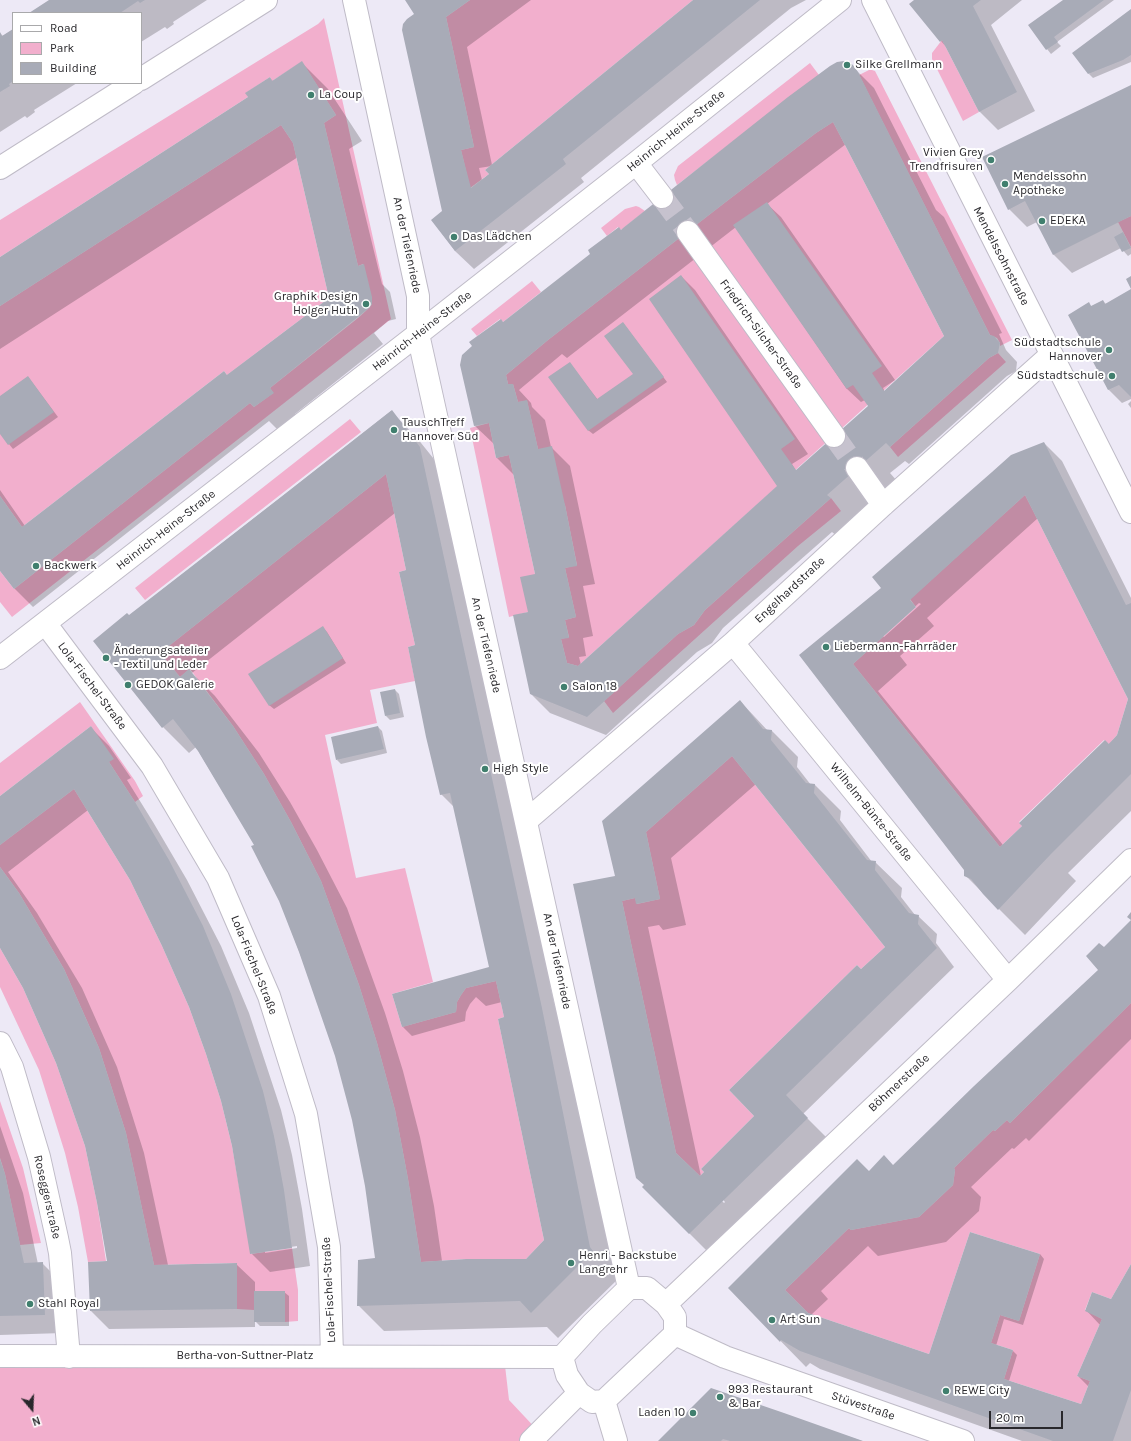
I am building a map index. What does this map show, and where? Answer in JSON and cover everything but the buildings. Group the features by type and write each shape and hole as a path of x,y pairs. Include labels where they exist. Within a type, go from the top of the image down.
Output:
{"street":[{"path":"142,78 266,0"},
{"name":"An der Tiefenriede","path":"354,0 418,296 418,334 629,1288"},
{"name":"Heinrich-Heine-Straße","path":"3,650 45,623 418,334 636,163 840,0"},
{"name":"Mendelssohnstraße","path":"873,0 1131,512"},
{"path":"0,168 132,84"},
{"path":"636,163 662,197"},
{"name":"Friedrich-Silcher-Straße","path":"688,232 834,436"},
{"name":"Engelhardstraße","path":"526,821 733,643 883,505 1051,355"},
{"path":"857,468 883,505"},
{"name":"Lola-Fischel-Straße","path":"45,623 152,766 218,878 269,996 306,1114 327,1231 329,1247 332,1356"},
{"name":"Wilhelm-Bünte-Straße","path":"733,643 1008,980"},
{"name":"Böhmerstraße","path":"666,1304 1008,980 1131,860"},
{"name":"Roseggerstraße","path":"0,1043 12,1067 37,1151 57,1238 60,1253 69,1357"},
{"path":"629,1288 647,1288 666,1304 675,1317 675,1334 604,1401 592,1402 579,1393 567,1375 562,1357 592,1324 629,1288"},
{"name":"Stüvestraße","path":"675,1334 724,1357 962,1441"},
{"name":"Bertha-von-Suttner-Platz","path":"0,1356 562,1357"},
{"path":"531,1441 579,1393"},
{"path":"604,1401 616,1441"}],"green space":[{"path":"470,0 693,0 485,170 489,174 470,188 461,150 474,147 446,17"},
{"path":"324,18 391,319 12,617 0,602 0,571 14,589 250,403 254,407 273,393 270,388 358,318 372,304 363,264 358,266 324,123 336,115 302,62 272,81 270,77 246,93 248,97 0,257 0,220 318,24"},
{"path":"942,40 979,112 963,121 932,59 932,53"},
{"path":"810,63 819,75 677,185 674,175 678,166"},
{"path":"869,70 875,71 1012,340 1000,346 997,338 990,335 859,75"},
{"path":"833,122 944,336 578,666 567,663 561,639 569,637 565,620 576,617 565,568 577,565 565,505 538,449 527,401 518,402 513,384 508,384 506,375 548,340 727,201 816,133"},
{"path":"281,125 293,143 329,298 227,375 224,371 22,527 0,496 0,306"},
{"path":"636,206 645,211 621,230 618,227 607,236 601,228 625,209"},
{"path":"1131,216 1131,247 1118,222"},
{"path":"532,281 541,292 503,322 500,319 477,336 471,329"},
{"path":"998,353 1006,362 898,457 890,447 989,358"},
{"path":"350,419 361,432 145,600 135,588"},
{"path":"489,423 496,458 509,455 535,574 528,612 509,617 470,428"},
{"path":"386,474 406,570 399,572 415,645 408,647 415,681 370,690 377,723 325,735 356,878 405,868 433,982 392,994 402,1027 456,1012 457,1002 466,988 496,981 504,1017 498,1019 544,1240 526,1259 466,1259 421,1262 395,1110 377,1043 359,985 321,881 291,822 264,774 233,726 190,669 180,677 160,653"},
{"path":"1025,495 1128,699 1117,735 1109,744 1104,740 1019,822 1022,826 1000,847 853,664 916,607 910,599"},
{"path":"831,498 841,511 798,546 613,713 604,701 678,634 694,625 705,610"},
{"path":"80,702 135,781 143,796 135,802 109,762 91,726 0,796 0,763"},
{"path":"732,756 885,947 861,969 857,965 729,1090 754,1116 701,1169 704,1172 700,1176 676,1153 622,901 635,898 637,904 660,899 646,832"},
{"path":"74,789 130,880 162,946 189,1007 221,1101 232,1146 251,1254 292,1248 298,1290 298,1321 285,1322 284,1291 254,1291 254,1310 237,1309 236,1263 154,1265 126,1133 99,1048 64,969 19,893 0,867 0,845"},
{"path":"0,948 23,988 56,1063 85,1146 97,1203 106,1261 88,1262 78,1207 65,1153 39,1070 0,987"},
{"path":"1131,1003 1131,1264 1111,1299 1092,1292 1085,1310 1102,1319 1077,1376 1090,1381 1081,1404 1004,1379 1013,1350 991,1343 1000,1315 1019,1321 1040,1254 970,1232 929,1354 808,1313 785,1290 849,1228 851,1230 919,1217 953,1185 954,1168 993,1130 995,1131 1007,1120 1010,1123"},
{"path":"0,1101 23,1168 41,1243 20,1245 5,1174 0,1158"},
{"path":"0,1355 504,1357 509,1400 540,1433 531,1441 0,1441"}],"tunnel":[{"path":"662,197 688,232"},
{"path":"834,436 857,468"}],"place":[{"name":"Silke Grellmann","path":"847,65"},
{"name":"La Coup","path":"311,95"},
{"name":"Vivien Grey Trendfrisuren","path":"991,160"},
{"name":"Mendelssohn Apotheke","path":"1005,184"},
{"name":"EDEKA","path":"1042,221"},
{"name":"Das Lädchen","path":"454,237"},
{"name":"Graphik Design Holger Huth","path":"366,304"},
{"name":"Südstadtschule Hannover","path":"1109,350"},
{"name":"Südstadtschule","path":"1112,376"},
{"name":"TauschTreff Hannover Süd","path":"394,430"},
{"name":"Backwerk","path":"36,566"},
{"name":"Liebermann-Fahrräder","path":"826,647"},
{"name":"Änderungsatelier - Textil und Leder","path":"106,658"},
{"name":"GEDOK Galerie","path":"128,685"},
{"name":"Salon 18","path":"564,687"},
{"name":"High Style","path":"485,769"},
{"name":"Henri - Backstube Langrehr","path":"571,1263"},
{"name":"Stahl Royal","path":"30,1304"},
{"name":"Art Sun","path":"772,1320"},
{"name":"REWE City","path":"946,1391"},
{"name":"993 Restaurant & Bar","path":"720,1397"},
{"name":"Laden 10","path":"693,1413"}]}
